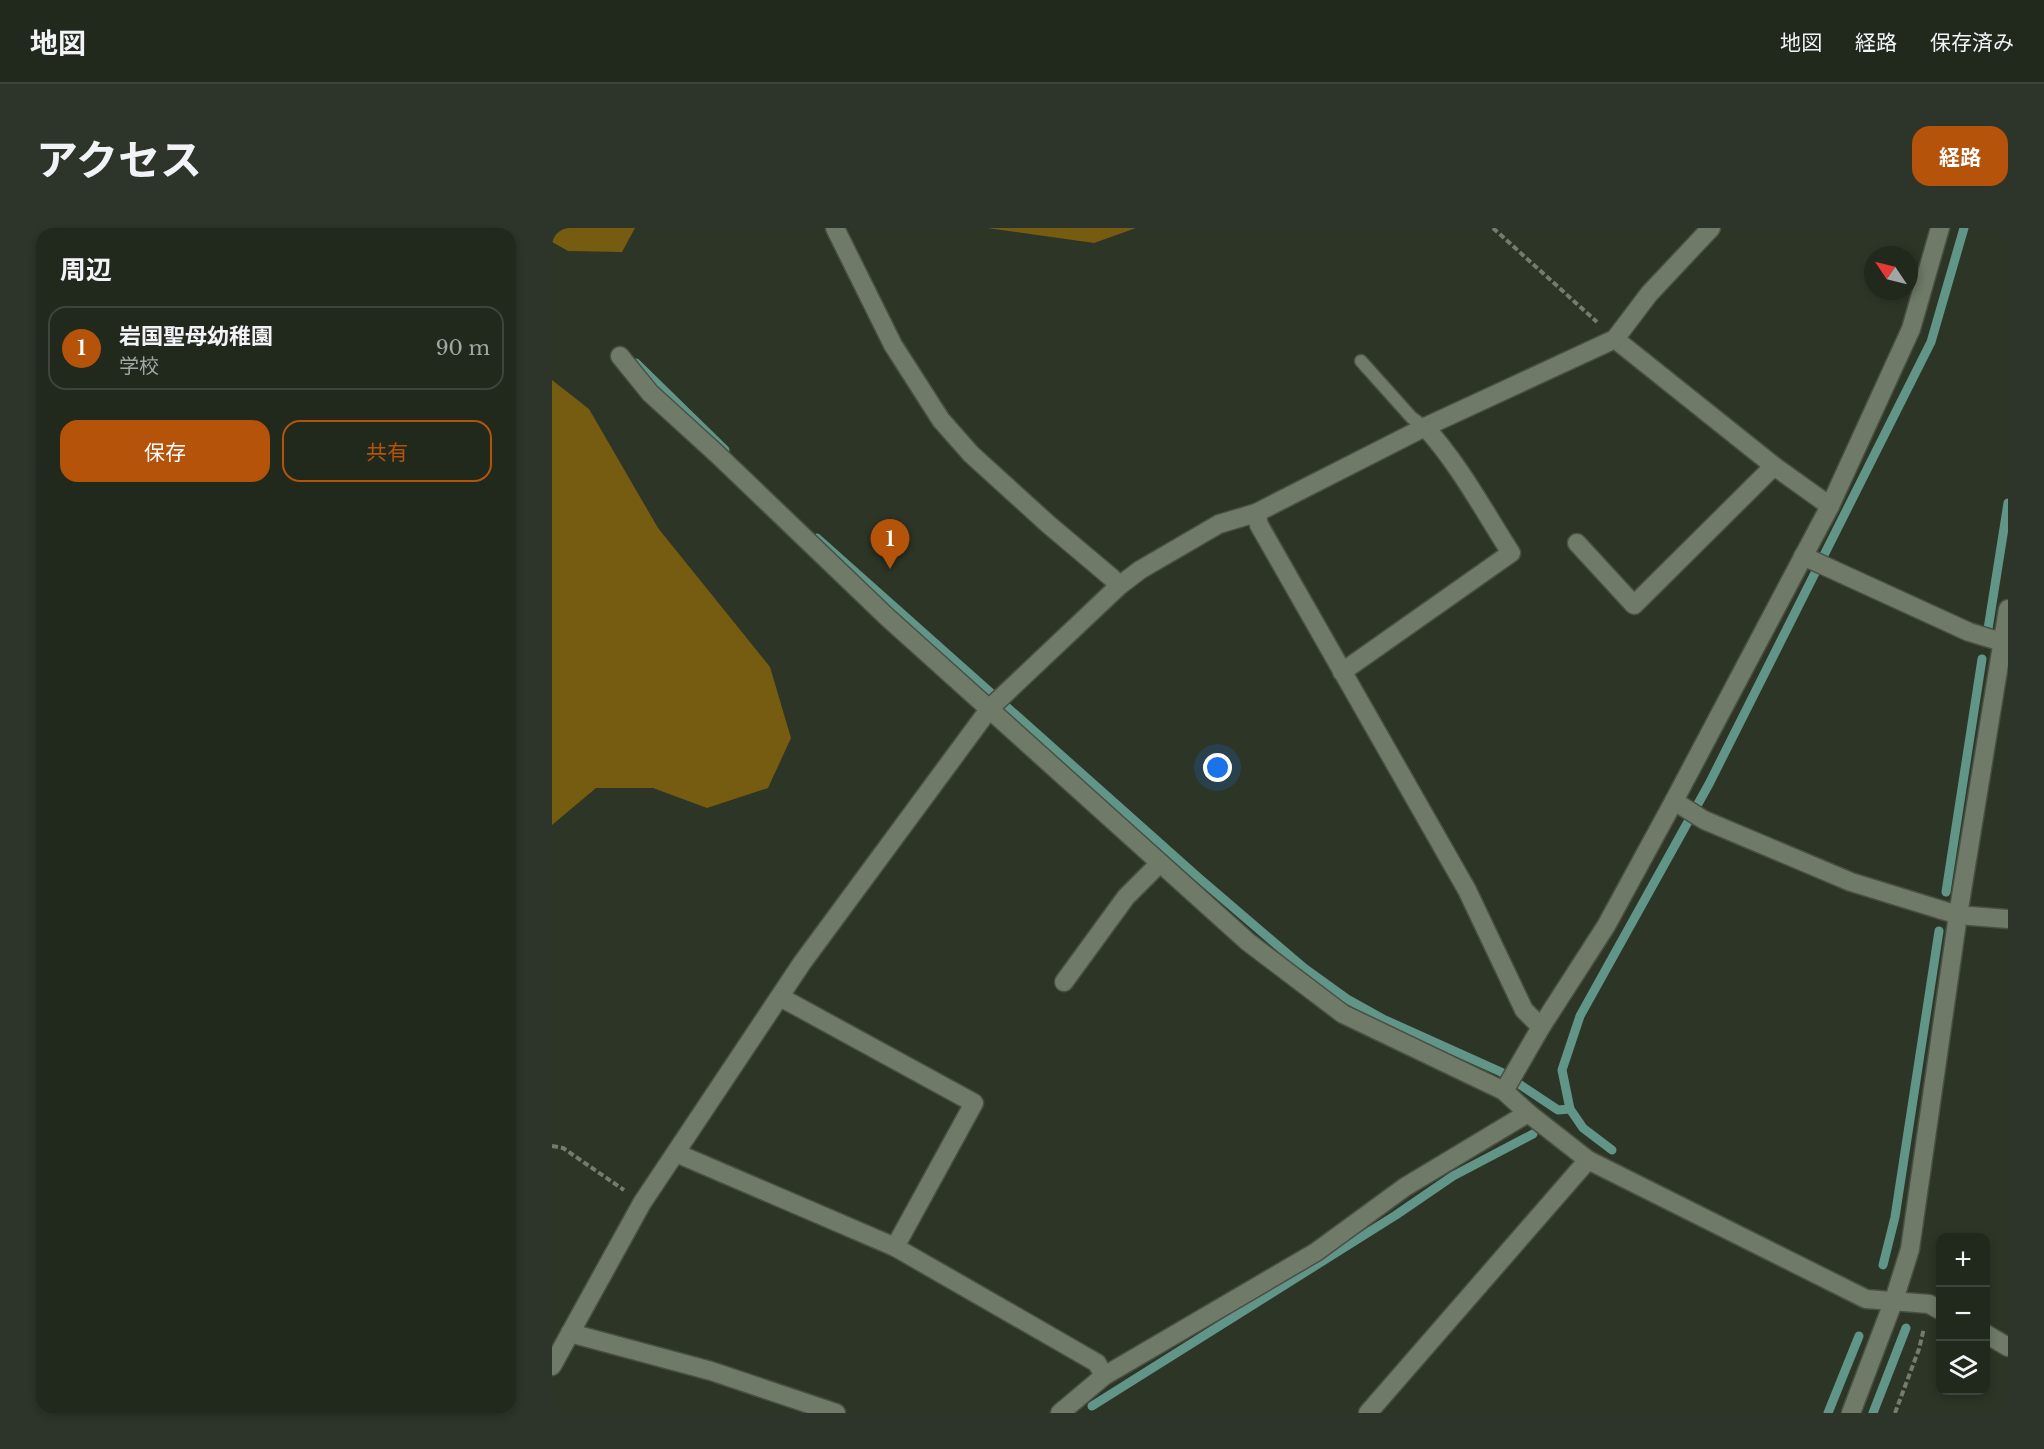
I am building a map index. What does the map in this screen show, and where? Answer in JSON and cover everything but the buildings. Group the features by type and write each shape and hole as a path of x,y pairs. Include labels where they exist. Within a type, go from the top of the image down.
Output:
{"street":[{"path":"835,228 893,345 941,420 971,454 1119,586"},
{"path":"552,1366 642,1203 802,963 990,708 1119,586 1140,570 1219,524 1256,513 1425,427 1615,339 1649,294 1711,228"},
{"path":"1509,1083 1678,804 1806,558 1911,329 1940,228"},
{"path":"1615,339 1774,466 1830,507"},
{"path":"620,356 650,393 887,616 1248,942 1343,1014 1509,1083 1528,1113 1588,1160 1866,1299 1894,1300 1935,1307"},
{"path":"1342,672 1511,553 1472,491 1425,427"},
{"path":"1576,543 1634,605 1774,466"},
{"path":"1256,513 1259,525 1467,890 1524,1010 1541,1027"},
{"path":"1806,558 1969,632 2002,642"},
{"path":"1851,1413 1894,1300 1910,1249 1958,915 2008,609"},
{"path":"1678,804 1704,820 1851,882 1958,915 2008,919"},
{"path":"1064,982 1126,897 1160,863"},
{"path":"780,997 974,1103 895,1247"},
{"path":"1060,1413 1104,1376 1316,1252 1405,1187 1528,1113"},
{"path":"676,1153 895,1247 1097,1363 1104,1376"},
{"path":"1368,1413 1588,1160"},
{"path":"570,1332 711,1371 813,1409 836,1413"},
{"path":"1990,1336 2008,1347"}],"lane":[{"path":"1361,361 1412,418 1425,427"}],"path":[{"path":"1493,228 1615,339"},
{"path":"552,1146 563,1148 642,1203"},
{"path":"1895,1413 1935,1307"}],"shaded area":[{"path":"552,228 635,228 622,252 568,251 552,242"},
{"path":"987,228 1136,228 1094,243"},
{"path":"552,380 589,409 658,528 770,667 791,738 768,788 707,808 653,788 596,788 552,825"}],"waterway":[{"path":"1612,1150 1583,1128 1570,1109 1562,1070 1580,1016 1709,784 1931,342 1964,228"},
{"path":"636,363 725,450"},
{"path":"1988,629 2008,503"},
{"path":"817,538 1199,878 1304,968 1347,999 1383,1019 1501,1072 1558,1110 1570,1109"},
{"path":"1946,892 1982,659"},
{"path":"1883,1265 1895,1217 1939,931"},
{"path":"1092,1406 1396,1215 1453,1176 1533,1134"},
{"path":"1873,1413 1906,1328"},
{"path":"1828,1413 1859,1336"}],"place":[{"name":"岩国聖母幼稚園","path":"890,569"}]}
